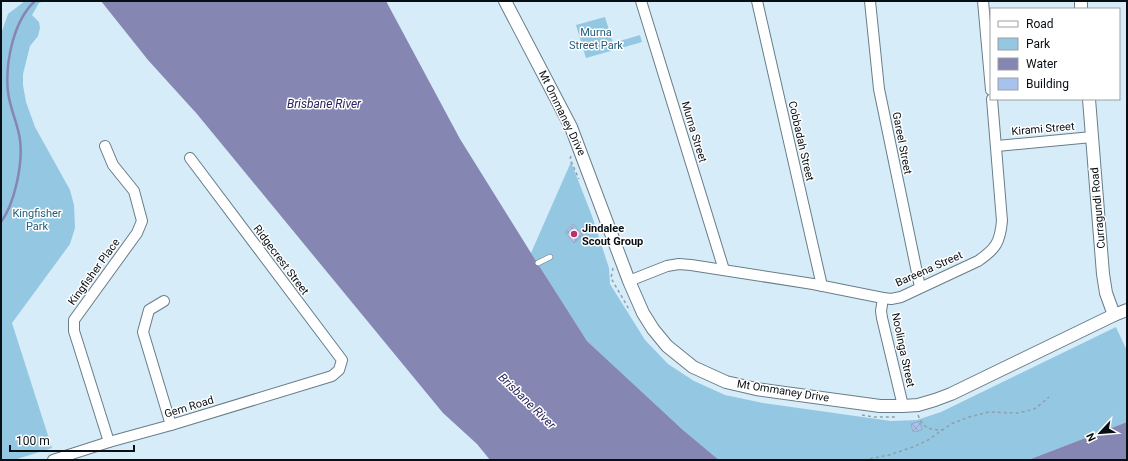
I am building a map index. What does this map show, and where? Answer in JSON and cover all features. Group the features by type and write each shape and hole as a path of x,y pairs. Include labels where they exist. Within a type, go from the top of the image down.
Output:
{"street":[{"name":"Mt Ommaney Drive","path":"505,1 571,127 629,281 643,313 653,329 667,346 693,367 726,382 756,389 880,406 918,405 951,394 1127,310"},
{"name":"Murna Street","path":"641,1 724,270"},
{"name":"Cobbadah Street","path":"756,1 822,286"},
{"name":"Gareel Street","path":"870,1 879,89 920,287"},
{"path":"983,1 990,79"},
{"name":"Bareena Street","path":"629,281 667,266 679,264 705,266 883,298 891,298 901,297 978,261 989,254 996,245 1001,232 1002,221 992,100"},
{"name":"Curragundi Road","path":"1089,100 1103,274 1106,293 1114,315"},
{"name":"Kirami Street","path":"996,146 1092,137"},
{"name":"Kingfisher Place","path":"105,146 113,165 134,191 142,221 137,233 74,320 74,331 109,442"},
{"name":"Ridgecrest Street","path":"190,158 342,360 338,370 332,376"},
{"name":"Noolinga Street","path":"883,298 881,311 882,318 903,406"},
{"path":"164,301 148,310 143,332 171,425"},
{"name":"Gem Road","path":"53,460 332,376"}],"lane":[{"path":"538,263 550,257"}],"path":[{"path":"864,460 889,455 913,447 928,440 951,424 969,417 989,412 1027,412 1036,408 1049,397"},
{"path":"918,414 922,423 926,427 943,430"}],"green space":[{"name":"Kingfisher Park","path":"25,1 44,1 39,3 32,15 39,22 40,28 38,36 30,46 23,74 26,102 35,127 70,190 74,205 75,228 70,244 12,323 52,448 14,460 1,460 1,34 8,14"},
{"name":"Murna Street Park","path":"605,17 613,43 640,35 642,42 586,58 576,25"},
{"path":"571,162 592,216 609,268 610,284 645,340 668,364 694,381 725,395 763,403 891,421 917,420 941,412 1116,327 1127,351 1127,422 1028,460 719,460 683,430 587,341 531,253"}],"water":[{"name":"Brisbane River","path":"101,1 386,1 460,139 587,341 683,430 719,460 490,460 477,444 443,413 197,114 148,60"},
{"path":"1127,422 1127,460 1028,460"}],"building":[{"name":"Jindalee Scout Group","path":"573,224 583,235 574,243 565,232"},
{"path":"920,421 922,430 913,432 911,424"}],"waterway":[{"path":"1,222 14,194 19,171 21,149 19,134 8,92 7,81 9,56 16,31 21,20 35,1"}],"place":[{"name":"Jindalee Scout Group","path":"574,234"}]}
